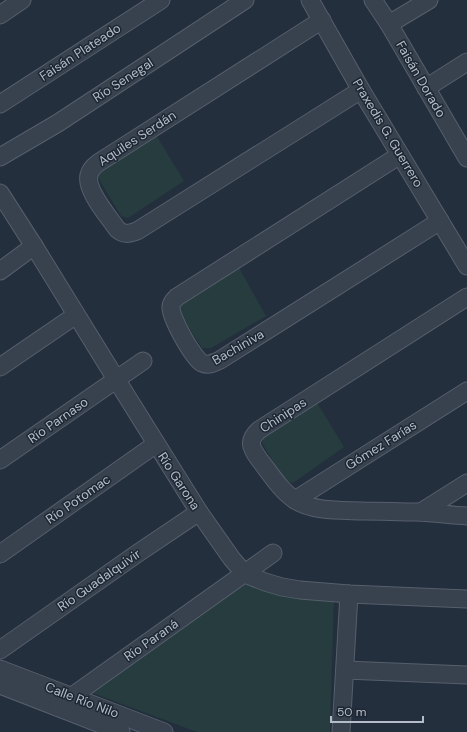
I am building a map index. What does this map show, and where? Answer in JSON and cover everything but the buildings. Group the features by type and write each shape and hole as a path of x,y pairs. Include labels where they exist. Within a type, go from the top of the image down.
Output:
{"street":[{"path":"0,15 22,0"},
{"name":"Faisán Plateado","path":"0,104 161,0"},
{"name":"Río Senegal","path":"0,157 58,122 245,0"},
{"name":"Praxedis G. Guerrero","path":"310,0 361,90 467,266"},
{"name":"Faisán Dorado","path":"373,0 465,151"},
{"path":"389,24 429,0"},
{"name":"Aquiles Serdán","path":"322,20 98,163 93,167 89,174 88,182 93,195 117,229 125,234 136,231 361,90"},
{"path":"426,88 467,62"},
{"name":"Bachiniva","path":"400,156 177,297 172,302 170,308 172,317 193,355 202,363 207,365 220,360 440,221"},
{"name":"Río Garona","path":"0,193 199,512 232,559 245,574 282,587 300,590 349,594 467,599"},
{"path":"0,271 34,246"},
{"name":"Chinipas","path":"467,297 265,426 254,434 251,443 255,453 281,488 295,500 305,505 336,510 421,512 467,516"},
{"path":"0,367 76,315"},
{"name":"Río Parnaso","path":"0,460 143,361"},
{"name":"Gómez Farías","path":"295,500 467,391"},
{"name":"Río Potomac","path":"0,554 156,444"},
{"path":"421,512 467,483"},
{"name":"Río Guadalquivir","path":"0,650 199,512"},
{"name":"Río Paraná","path":"57,707 273,553"},
{"path":"341,732 349,594"},
{"name":"Calle Río Nilo","path":"0,669 164,732"},
{"path":"345,670 467,675"},
{"name":"Calle Río Nilo","path":"0,685 121,732"}],"green space":[{"path":"156,135 184,181 128,218 121,216 97,176 99,169"},
{"path":"238,266 266,316 211,348 202,348 178,311 179,303"},
{"path":"316,401 344,447 293,483 284,480 262,443 266,431"},
{"path":"240,581 259,590 334,598 330,732 197,732 90,692"}]}
